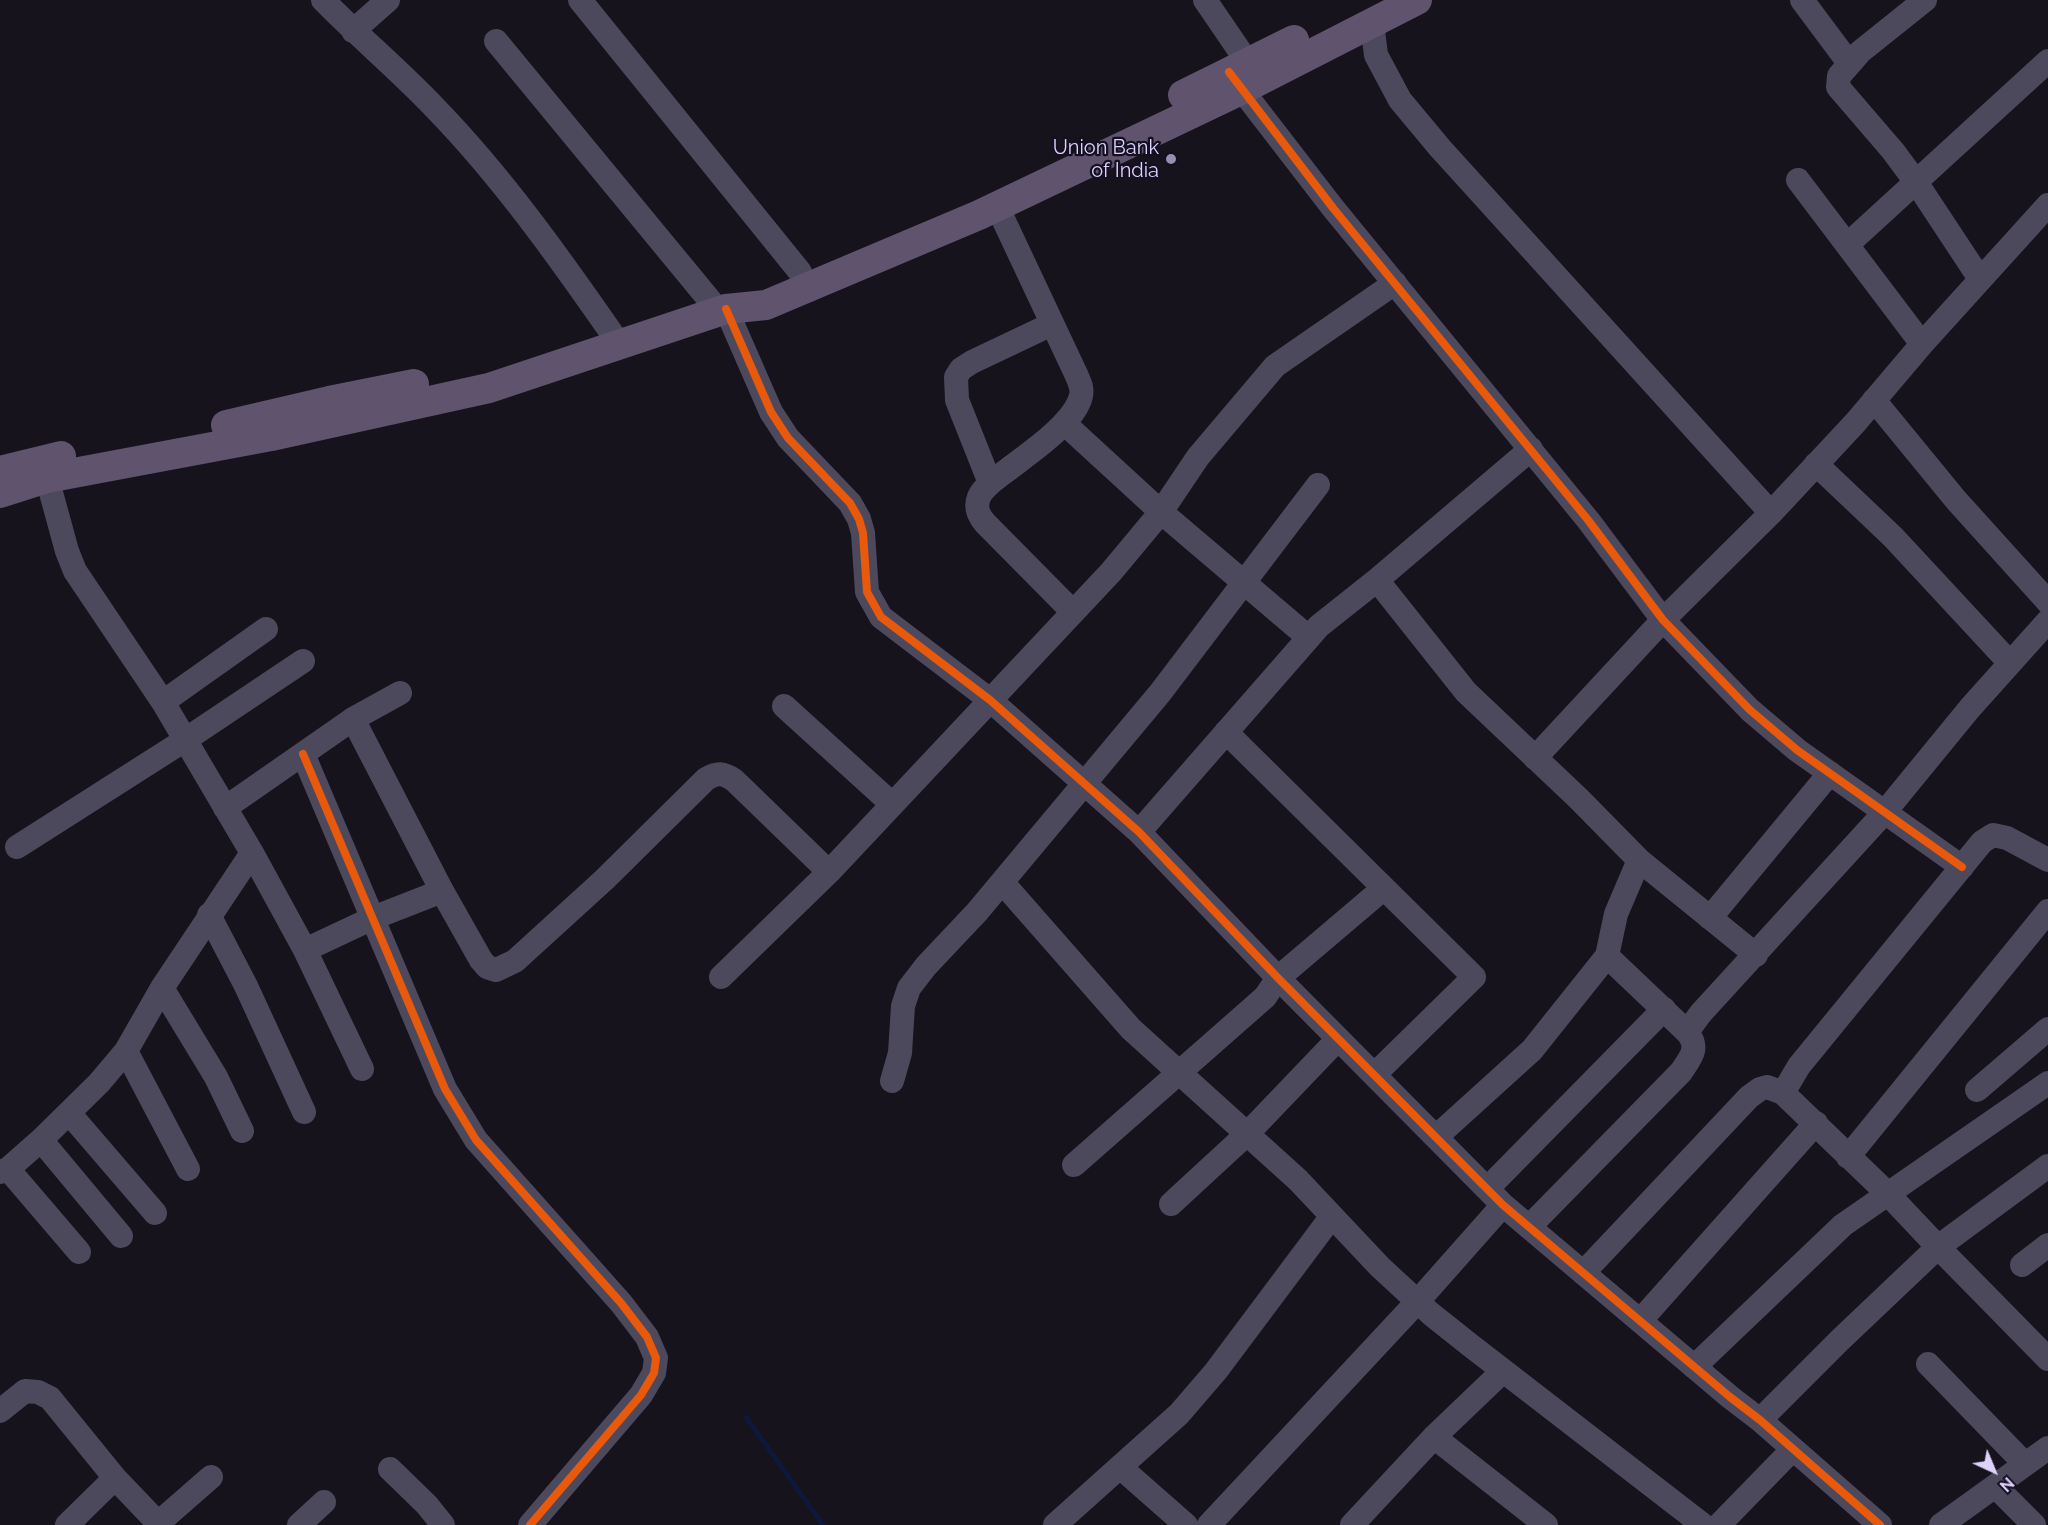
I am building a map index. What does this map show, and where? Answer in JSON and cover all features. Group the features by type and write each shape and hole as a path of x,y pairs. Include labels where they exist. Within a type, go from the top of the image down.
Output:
{"main road":[{"path":"0,493 47,478 271,436 489,388 719,306 883,237 1240,75 1371,12 1418,0"},
{"path":"0,471 99,448 230,424 329,401 481,371 719,306 766,305 997,206 1240,75"}],"street":[{"path":"323,0 435,108 500,181 556,254 613,335"},
{"path":"353,31 388,0"},
{"path":"580,0 800,272"},
{"path":"1205,0 1240,75 1395,283 1588,520 1663,620 1750,710 1797,750 1962,867"},
{"path":"1802,0 1850,63"},
{"path":"1925,0 1860,52 1839,76 1838,87 1893,151 1916,182 1980,279"},
{"path":"1371,12 1376,55 1400,100 1440,148 1771,513"},
{"path":"496,41 719,306 771,412 788,438 856,512 863,532 867,592 881,617 990,700 1139,832 1278,978 1495,1197 1583,1274 1760,1420 1880,1525"},
{"path":"1847,245 2048,61"},
{"path":"1798,180 1922,344"},
{"path":"1534,758 1663,620 1771,513 2048,205"},
{"path":"997,206 1081,385 1082,394 1078,404 1064,423 990,483 979,496 977,508 979,515 1073,612"},
{"path":"721,977 829,872 1111,572 1161,512 1198,457 1275,366 1395,283"},
{"path":"990,483 957,400 956,377 961,369 972,362 1052,324"},
{"path":"1874,400 1956,500 2048,602"},
{"path":"1064,423 1161,512 1308,637"},
{"path":"1139,832 1319,626 1377,580 1531,449"},
{"path":"1816,464 1893,537 2010,663"},
{"path":"47,478 67,551 75,571 163,702 252,853 305,950 362,1068"},
{"path":"892,1081 900,1053 903,1006 909,988 1002,882 1160,693 1318,485"},
{"path":"1377,580 1466,692 1579,799 1639,860 1756,955"},
{"path":"1687,1032 1701,1013 1884,813 1970,708 2048,621"},
{"path":"163,702 266,629"},
{"path":"17,847 185,740 303,661"},
{"path":"225,808 353,719 400,693"},
{"path":"784,706 892,804"},
{"path":"353,719 442,891 481,960 487,967 496,970 506,967 597,887 706,779 716,774 724,774 734,780 829,872"},
{"path":"1227,732 1474,977 1375,1074"},
{"path":"303,754 445,1089 476,1140 621,1303 647,1337 656,1358 654,1373 641,1395 530,1525"},
{"path":"1710,918 1830,774"},
{"path":"1783,1093 1799,1066 1982,842 1993,835 2007,838 2048,861"},
{"path":"79,1252 4,1171 69,1113 126,1051 162,988 252,853"},
{"path":"1436,1137 1532,1050 1607,956 1616,914 1639,860"},
{"path":"1002,882 1131,1029 1248,1132 1298,1180 1380,1267 1431,1314 1703,1525"},
{"path":"1074,1165 1265,997 1278,978 1384,888"},
{"path":"305,950 373,918 442,891"},
{"path":"1848,1156 2048,911"},
{"path":"209,915 246,986 304,1112"},
{"path":"1529,1227 1680,1072 1689,1060 1694,1047 1693,1039 1687,1032 1607,956"},
{"path":"162,988 216,1077 242,1131"},
{"path":"1209,1525 1418,1301 1495,1197 1664,1009"},
{"path":"1977,1090 2048,1029"},
{"path":"1171,1204 1248,1132 1338,1039"},
{"path":"126,1051 188,1168"},
{"path":"1694,1367 1844,1225 2048,1083"},
{"path":"1583,1274 1749,1097 1767,1087 1783,1093 1816,1123 2048,1359"},
{"path":"69,1113 155,1214"},
{"path":"1640,1321 1816,1123"},
{"path":"41,1140 121,1236"},
{"path":"1760,1420 1938,1247 2048,1166"},
{"path":"1055,1525 1179,1414 1216,1371 1332,1216"},
{"path":"2022,1265 2048,1245"},
{"path":"1928,1364 2025,1464"},
{"path":"1362,1522 1434,1437 1503,1371"},
{"path":"0,1412 25,1391 38,1392 50,1398 115,1478 157,1524 211,1477"},
{"path":"1434,1437 1546,1525"},
{"path":"1941,1525 2048,1448"},
{"path":"1719,1525 1793,1449"},
{"path":"1120,1467 1186,1525"},
{"path":"390,1469 427,1505 443,1525"},
{"path":"67,1525 115,1478"},
{"path":"1996,1486 2034,1525"},
{"path":"299,1525 324,1502"}],"waterway":[{"path":"746,1417 823,1525"}],"cycle path":[{"path":"1229,72 1333,208 1588,520 1663,620 1750,710 1797,750 1962,867"},
{"path":"726,309 771,412 788,438 850,503 859,519 863,533 867,592 881,617 990,700 1139,832 1278,978 1503,1205 1760,1420 1880,1525"},
{"path":"303,754 445,1089 476,1140 621,1303 647,1337 656,1358 654,1373 641,1395 530,1525"}],"place":[{"name":"Union Bank of India","path":"1171,159"}]}
